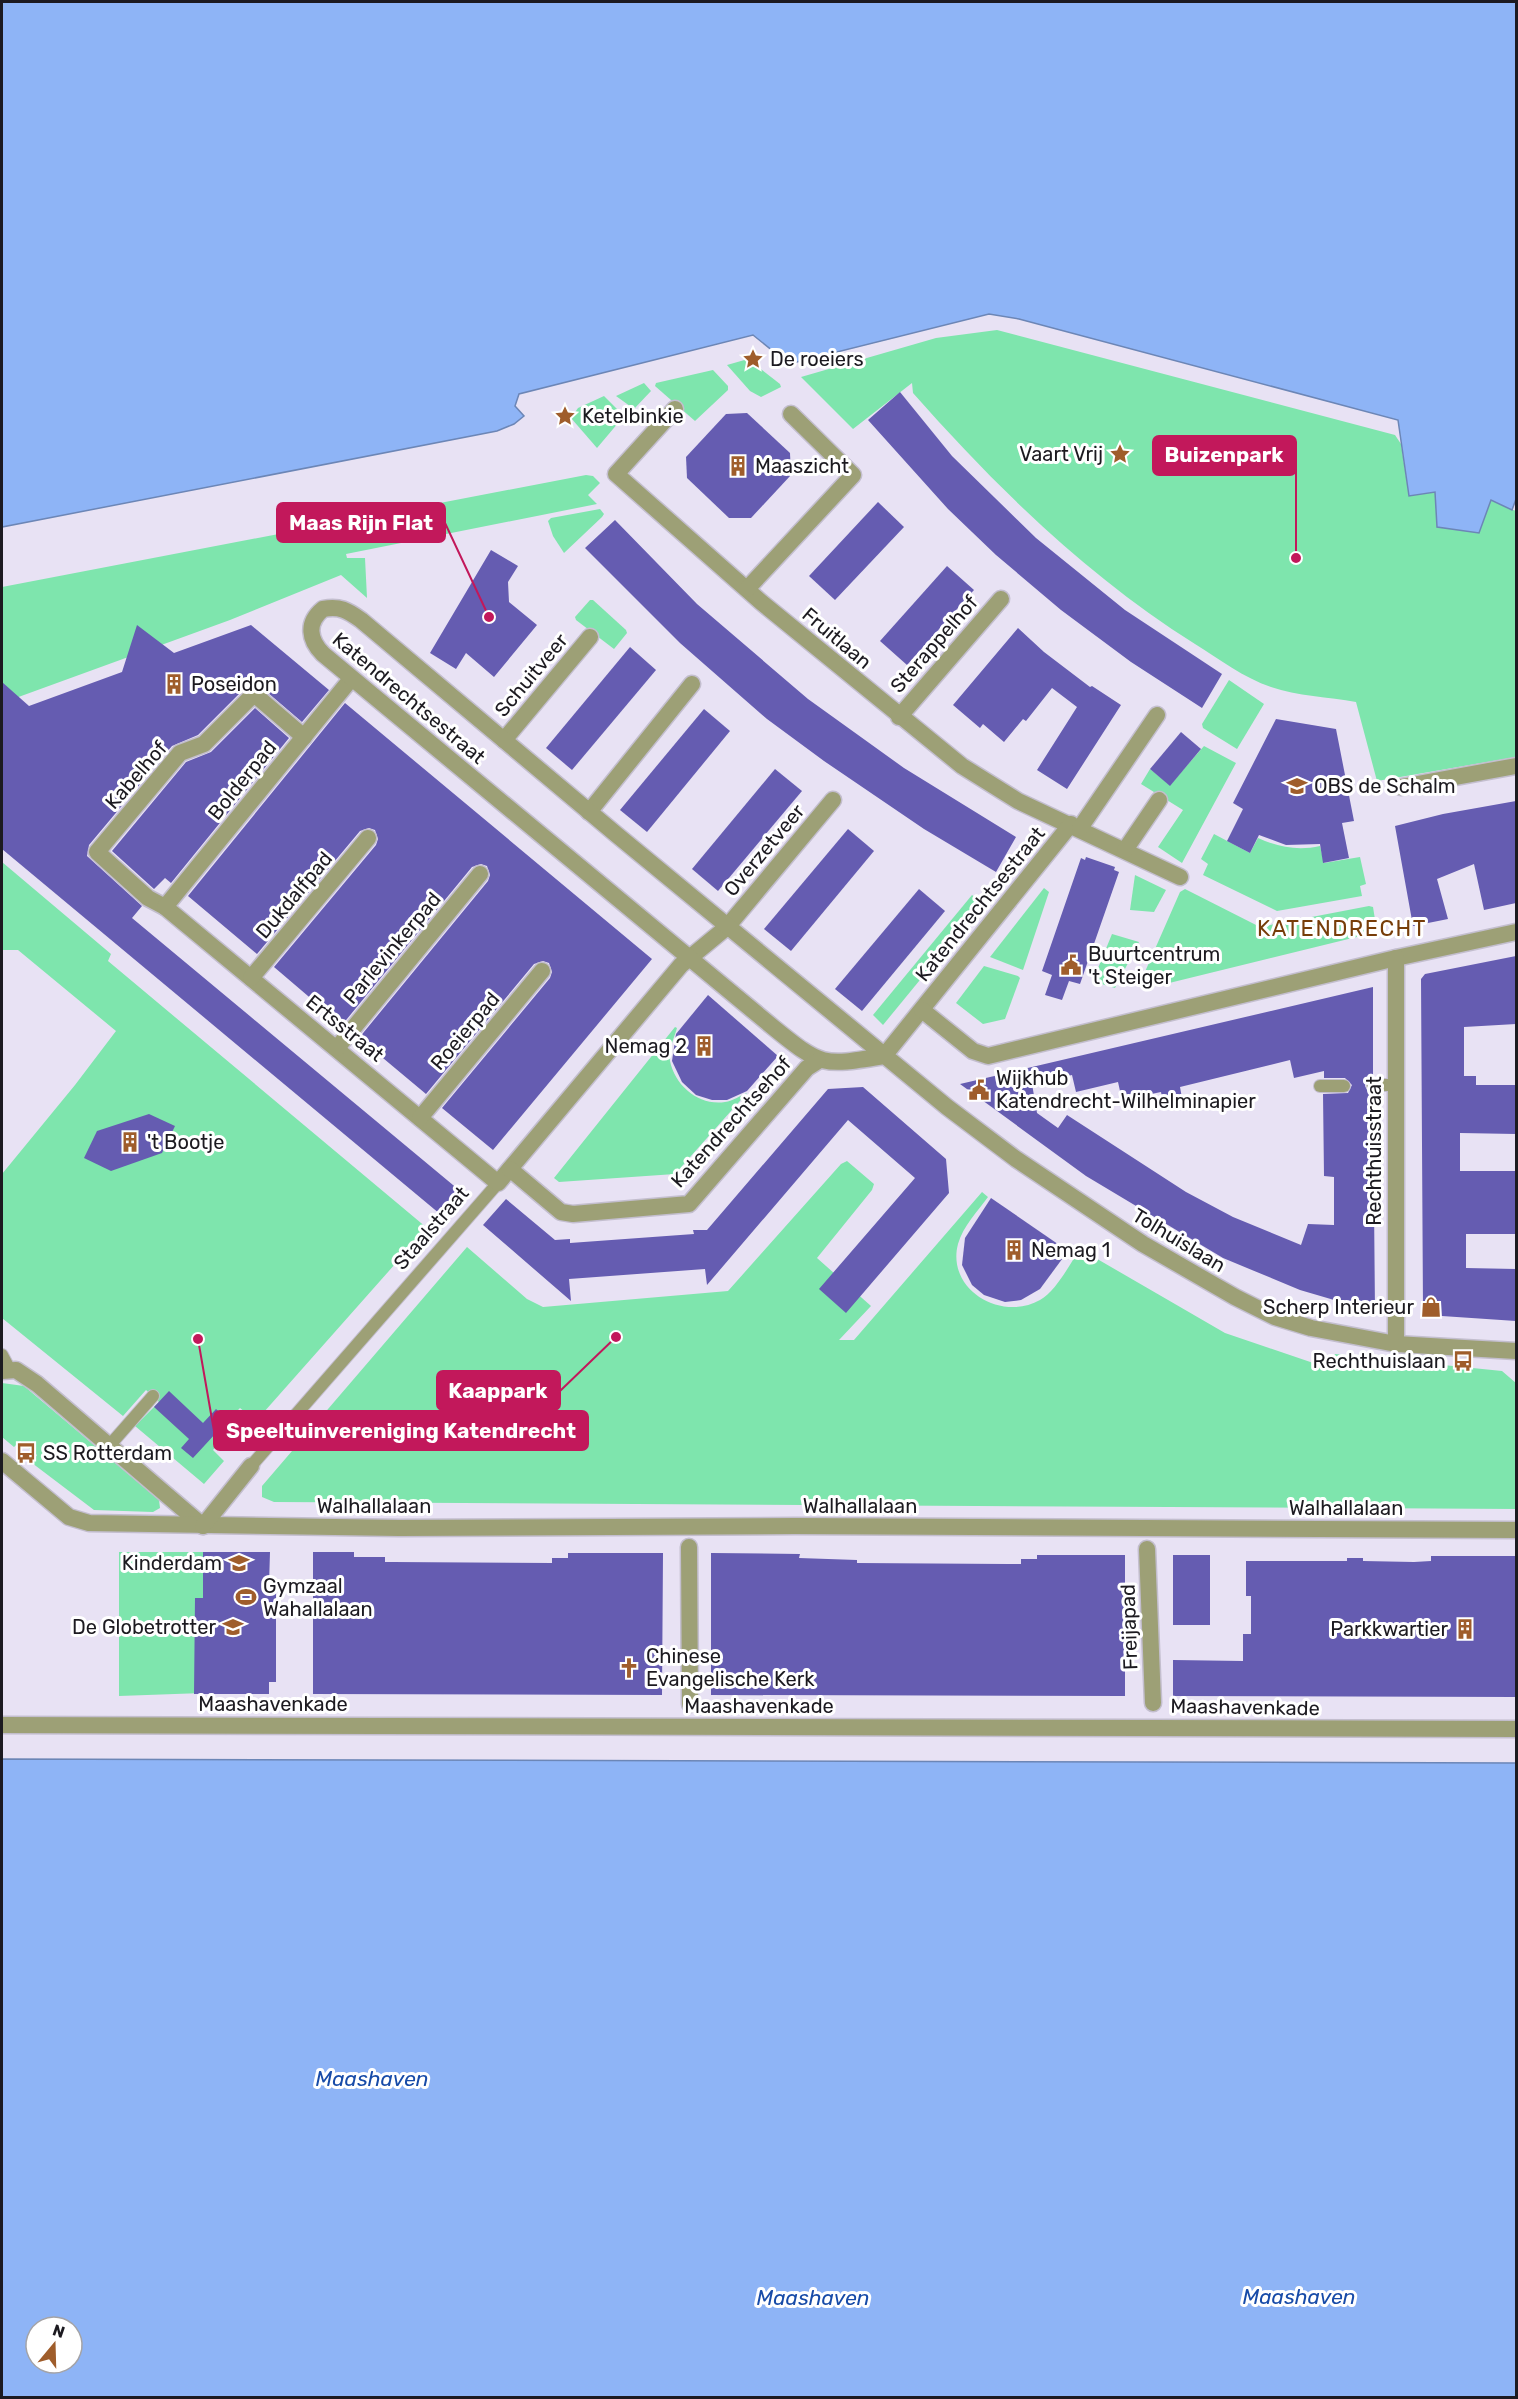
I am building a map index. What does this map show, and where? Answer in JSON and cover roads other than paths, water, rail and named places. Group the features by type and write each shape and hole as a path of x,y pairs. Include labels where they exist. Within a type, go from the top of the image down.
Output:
{"street":[{"name":"Fruitlaan","path":"675,409 616,474 747,589 899,717 962,766 997,789 1180,877"},
{"path":"747,589 853,475 791,414"},
{"name":"Sterappelhof","path":"899,717 1001,599"},
{"name":"Katendrechtsestraat","path":"818,1060 689,957 323,654 311,640 312,622 322,609 343,608 361,620 884,1056 1076,826 1157,715"},
{"name":"Schuitveer","path":"504,740 590,637"},
{"name":"Bolderpad","path":"165,907 351,679"},
{"path":"589,812 692,684"},
{"name":"Kabelhof","path":"165,907 148,898 97,852 180,753 204,744 254,694 304,737"},
{"path":"1401,787 1516,766"},
{"name":"Overzetveer","path":"727,927 833,800"},
{"path":"1125,850 1159,800"},
{"name":"Dukdalfpad","path":"251,978 368,838"},
{"name":"Parlevinkerpad","path":"337,1048 480,874"},
{"name":"Ertsstraat","path":"165,907 498,1183"},
{"path":"689,957 727,927"},
{"name":"Katendrechtsestraat","path":"922,1010 973,1051 988,1056 1396,958 1516,932"},
{"name":"Staalstraat","path":"498,1183 689,957"},
{"name":"Rechthuisstraat","path":"1396,958 1396,1344"},
{"name":"Roeierpad","path":"420,1118 542,971"},
{"path":"843,1063 852,1059 857,1048 854,1031"},
{"path":"818,1060 843,1063 884,1056"},
{"name":"Tolhuislaan","path":"884,1056 1016,1159 1143,1244 1235,1298 1275,1317 1311,1328 1396,1344 1516,1351"},
{"name":"Katendrechtsehof","path":"510,1169 561,1212 573,1214 689,1204 807,1068 818,1060"},
{"name":"Tolhuislaan","path":"1499,1350 1516,1360"},
{"path":"4,1365 37,1384 203,1526"},
{"name":"Walhallalaan","path":"2,1461 69,1517 78,1521 203,1526 1516,1530"},
{"name":"Staalstraat","path":"203,1526 251,1466"},
{"path":"689,1547 690,1704"},
{"name":"Freijapad","path":"1147,1549 1153,1703"},
{"name":"Maashavenkade","path":"2,1725 1516,1730"}],"lane":[{"path":"1373,1085 1395,1085"},
{"path":"1320,1086 1344,1086"},
{"name":"Staalstraat","path":"251,1466 498,1183"},
{"path":"108,1446 153,1396"}],"water":[{"path":"2,2 1516,2 1516,499 1512,510 1491,500 1479,533 1437,527 1435,492 1409,496 1398,420 1019,319 989,314 789,364 753,335 519,394 515,406 524,416 514,424 497,431 2,527"},
{"name":"Maashaven","path":"2,1759 1516,1763 1516,2397 2,2397"}],"place":[{"name":"De roeiers","path":"753,359"},
{"name":"Ketelbinkie","path":"565,416"},
{"name":"Vaart Vrij","path":"1120,454"},
{"name":"Maaszicht","path":"738,466"},
{"name":"Buizenpark","path":"1296,558"},
{"name":"Maas Rijn Flat","path":"489,617"},
{"name":"Poseidon","path":"174,684"},
{"name":"OBS de Schalm","path":"1297,786"},
{"name":"Buurtcentrum 't Steiger","path":"1071,965"},
{"name":"Nemag 2","path":"704,1046"},
{"name":"Wijkhub Katendrecht-Wilhelminapier","path":"979,1090"},
{"name":"'t Bootje","path":"130,1142"},
{"name":"Nemag 1","path":"1014,1250"},
{"name":"Scherp Interieur","path":"1431,1307"},
{"name":"Kaappark","path":"616,1337"},
{"name":"Speeltuinvereniging Katendrecht","path":"198,1339"},
{"name":"Rechthuislaan","path":"1463,1361"},
{"name":"SS Rotterdam","path":"26,1453"},
{"name":"Kinderdam","path":"239,1563"},
{"name":"Gymzaal Wahallalaan","path":"246,1597"},
{"name":"De Globetrotter","path":"233,1627"},
{"name":"Parkkwartier","path":"1465,1629"},
{"name":"Chinese Evangelische Kerk","path":"629,1668"}],"district":[{"name":"KATENDRECHT","path":"1342,928"}]}
